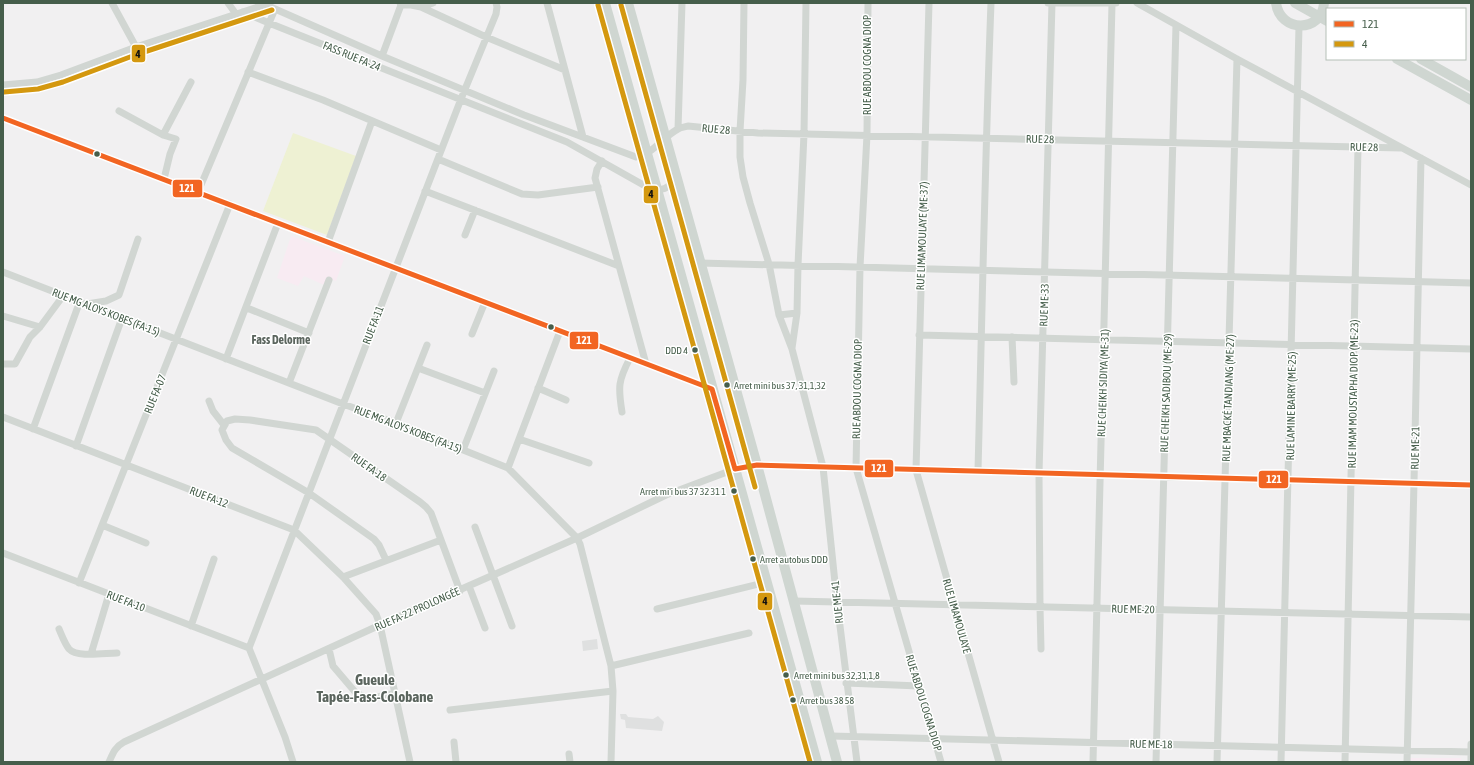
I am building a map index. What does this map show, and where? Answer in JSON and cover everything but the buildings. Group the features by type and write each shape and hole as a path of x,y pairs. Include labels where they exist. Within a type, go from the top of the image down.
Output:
{"street":[{"path":"112,3 136,48"},
{"path":"228,3 236,14"},
{"path":"421,7 433,3"},
{"name":"RUE FA-11","path":"249,648 464,90 496,14 496,3"},
{"path":"548,3 583,137"},
{"path":"605,3 816,762"},
{"path":"628,3 757,466 837,762"},
{"path":"3,85 37,82 61,75 136,48 268,4 275,9 382,56 524,115 630,156 641,156 678,129 682,3"},
{"name":"RUE ME-41","path":"744,3 740,157 750,203 770,264 779,315 792,349 824,467 852,737 857,762"},
{"path":"792,349 797,313 804,134 806,3"},
{"name":"RUE ABDOU COGNA DIOP","path":"868,3 867,135 860,267 856,468 894,604 941,762"},
{"name":"RUE LIMAMOULAYE (ME-37)","path":"916,470 929,3"},
{"path":"978,472 986,138 991,3"},
{"path":"1048,3 1114,4"},
{"name":"RUE ME-33","path":"1041,649 1039,473 1052,3"},
{"path":"1137,3 1237,59 1471,185"},
{"path":"1276,3 1277,10 1284,19 1294,25 1299,26 1310,24 1323,19"},
{"path":"1295,3 1323,19"},
{"path":"382,56 401,4 421,7 486,37 565,70"},
{"name":"RUE CHEIKH SIDIYA (ME-31)","path":"1093,762 1109,141 1114,4"},
{"path":"1323,19 1324,5"},
{"path":"198,192 275,9"},
{"name":"FASS RUE FA-24","path":"244,12 566,142 638,182 657,190"},
{"name":"RUE CHEIKH SADIBOU (ME-29)","path":"1156,762 1176,25"},
{"name":"RUE LAMINE BARRY (ME-25)","path":"1281,762 1299,92 1299,26"},
{"name":"RUE MBACKÉ TANDIANG (ME-27)","path":"1217,762 1237,59"},
{"path":"1399,60 1471,100"},
{"path":"1423,60 1471,87"},
{"path":"248,72 323,100 441,150"},
{"path":"163,135 191,82"},
{"path":"119,110 163,135 176,139 170,154 164,179"},
{"path":"3,118 712,390"},
{"path":"328,242 372,121"},
{"name":"RUE 28","path":"678,129 688,126 758,133 1402,148"},
{"name":"RUE IMAM MOUSTAPHA DIOP (ME-23)","path":"1345,762 1358,147"},
{"name":"RUE ME-21","path":"1407,762 1420,158"},
{"path":"438,159 522,194 538,195 598,187"},
{"path":"602,161 595,174 646,364"},
{"path":"657,190 663,190 673,182 676,174"},
{"path":"425,191 620,266"},
{"name":"RUE FA-07","path":"79,583 230,204"},
{"path":"465,235 475,210"},
{"path":"226,359 247,308 278,223"},
{"path":"33,428 84,303 106,301 119,295 138,239"},
{"path":"700,263 1471,283"},
{"name":"RUE MG ALOYS KOBES (FA-15)","path":"3,272 176,340 396,423 508,468 577,538 580,544 611,666 613,691 611,762"},
{"path":"289,383 330,280"},
{"path":"3,364 16,364 30,336 40,327 63,296"},
{"path":"472,334 485,302"},
{"path":"247,308 309,333"},
{"path":"779,315 797,313"},
{"path":"3,316 40,327"},
{"path":"76,446 122,318"},
{"path":"508,468 560,331"},
{"path":"919,335 1471,349"},
{"path":"1012,337 1014,382"},
{"path":"396,423 427,345"},
{"path":"622,412 618,390 623,372 630,358"},
{"path":"418,368 485,393"},
{"path":"463,450 494,371"},
{"path":"538,388 566,400"},
{"path":"209,401 213,411 224,425 222,430 226,440 232,448 309,493 374,539 379,545 386,560"},
{"name":"RUE FA-12","path":"3,417 294,530 343,577 376,614 380,625 410,762"},
{"name":"RUE FA-18","path":"224,425 227,420 235,419 316,430 426,507 431,513 460,591"},
{"path":"519,439 589,464"},
{"path":"735,469 757,466 824,467 1471,485"},
{"name":"RUE FA-22 PROLONGÉE","path":"109,762 114,751 124,742 380,625 460,591 577,538 666,495 735,469"},
{"name":"RUE LIMAMOULAYE","path":"916,470 999,762"},
{"path":"102,525 146,543"},
{"path":"474,527 494,575 512,626"},
{"path":"343,577 441,540"},
{"name":"RUE FA-10","path":"3,553 249,648"},
{"path":"190,626 214,559"},
{"path":"657,609 767,582"},
{"path":"469,586 485,628"},
{"path":"91,654 109,594"},
{"name":"RUE ME-20","path":"794,601 1471,616"},
{"path":"59,629 68,648 74,653 116,653"},
{"path":"611,666 749,633"},
{"path":"249,648 285,737 293,762"},
{"path":"329,649 333,666 356,693 363,697 369,698 395,693"},
{"path":"846,683 919,686"},
{"path":"450,710 613,691"},
{"name":"RUE ME-18","path":"831,736 1471,752"},
{"path":"454,742 456,762"},
{"path":"1471,744 1471,762"},
{"path":"569,754 570,762"}],"shaded area":[{"path":"291,236 345,256 336,281 327,278 324,285 304,276 298,286 277,278"},
{"path":"597,639 598,649 583,651 582,641"},
{"path":"620,714 626,714 628,717 653,719 658,716 664,722 662,731 626,728 625,720 621,719"},
{"path":"1410,758 1461,758 1461,762 1410,762"}],"green space":[{"path":"293,133 356,156 327,235 263,211"}],"transit line":[{"name":"4","path":"598,5 810,762"},
{"name":"4","path":"621,5 755,487"},
{"name":"4","path":"4,92 38,89 63,82 138,54 272,10"},
{"name":"121","path":"3,118 712,389 735,469 757,465 1471,485"}],"place":[{"name":"DDD 4","path":"695,350"},
{"name":"Arret mini bus 37, 31,1,32","path":"727,385"},
{"name":"Arret mi'i bus 37 32 31 1","path":"734,491"},
{"name":"Arret autobus DDD","path":"753,559"},
{"name":"Arret mini bus 32,31,1,8","path":"786,675"},
{"name":"Arret bus 38 58","path":"793,700"}],"district":[{"name":"Fass Delorme","path":"281,340"},
{"name":"Gueule Tapée-Fass-Colobane","path":"375,688"}]}
